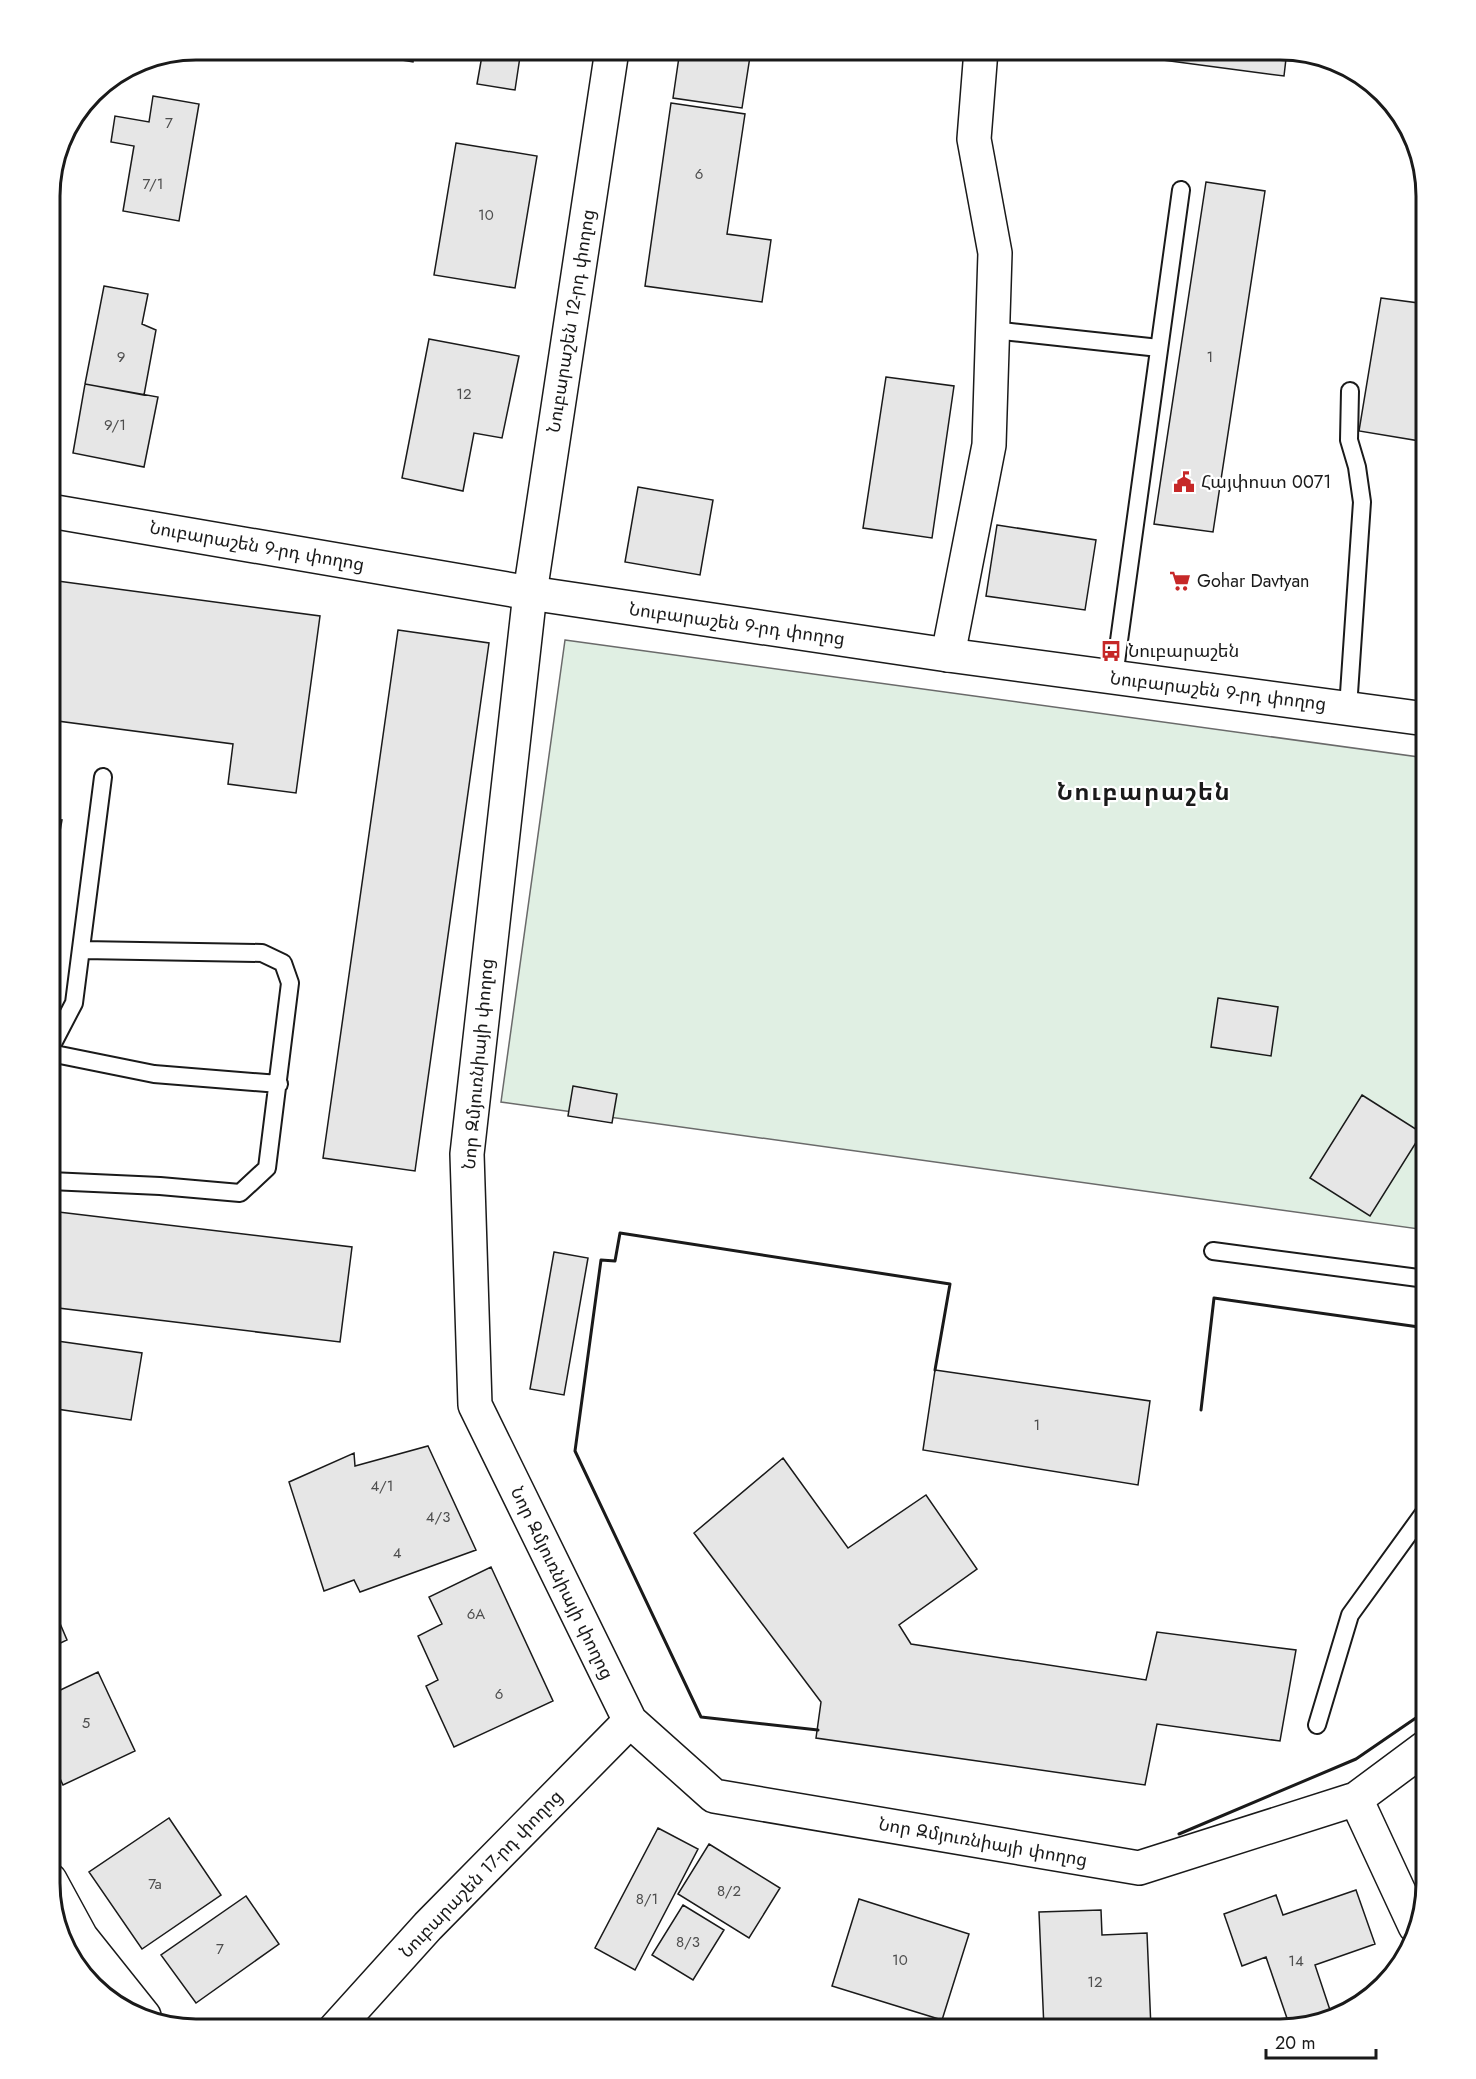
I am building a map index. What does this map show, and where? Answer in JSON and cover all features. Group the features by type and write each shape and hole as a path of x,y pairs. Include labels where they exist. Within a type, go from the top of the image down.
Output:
{"street":[{"name":"Նուբարաշեն 12-րդ փողոց","path":"530,593 610,60"},
{"path":"948,655 989,445 995,253 974,139 980,60"},
{"name":"Նուբարաշեն 9-րդ փողոց","path":"60,513 530,593 948,655 1416,718"},
{"name":"Նոր Զմյուռնիայի փողոց","path":"530,593 467,1154 475,1405 630,1721 714,1796 1139,1868 1356,1799 1416,1754"},
{"name":"Նուբարաշեն 17-րդ փողոց","path":"344,2019 428,1926 630,1721"},
{"path":"1356,1799 1411,1918"},
{"path":"61,1900 81,1937 135,2004"}],"lane":[{"path":"1114,677 1181,190"},
{"path":"993,330 1159,348"},
{"path":"1348,708 1362,502 1357,467 1348,440 1350,391"},
{"path":"60,1030 74,1003 83,950 103,777"},
{"path":"60,1181 160,1186 240,1193 267,1168 290,983 283,963 262,954 83,950"},
{"path":"60,1055 154,1074 279,1084"},
{"path":"1213,1251 1416,1279"},
{"path":"1317,1725 1350,1616 1416,1524"}],"green space":[{"path":"565,640 1416,757 1416,1229 501,1102"}],"building":[{"path":"481,60 520,60 515,90 477,84"},
{"path":"679,60 749,60 742,108 673,98"},
{"path":"1163,60 1286,60 1284,76"},
{"path":"153,96 199,104 179,221 123,211 134,146 111,142 115,116 149,122"},
{"path":"671,103 745,114 727,234 771,240 762,302 645,286"},
{"path":"456,143 537,156 515,288 434,275"},
{"path":"1206,182 1265,191 1213,532 1154,524"},
{"path":"104,286 148,294 142,324 156,330 144,395 85,384"},
{"path":"1381,298 1416,303 1416,440 1359,431"},
{"path":"429,339 519,356 502,438 474,433 463,491 402,478"},
{"path":"886,377 954,386 932,538 863,528"},
{"path":"85,384 158,397 144,467 73,453"},
{"path":"638,487 713,500 700,575 625,562"},
{"path":"997,525 1096,540 1085,610 986,596"},
{"path":"60,581 320,616 296,793 228,784 233,744 60,721"},
{"path":"398,630 489,643 415,1171 323,1158"},
{"path":"1218,998 1278,1007 1271,1056 1211,1047"},
{"path":"573,1086 617,1094 612,1123 568,1116"},
{"path":"1362,1095 1416,1129 1416,1143 1370,1216 1310,1178"},
{"path":"60,1212 352,1247 340,1342 60,1308"},
{"path":"554,1252 588,1258 564,1395 530,1389"},
{"path":"60,1341 142,1353 131,1420 60,1409"},
{"path":"935,1370 1150,1401 1138,1485 923,1450"},
{"path":"428,1446 476,1550 360,1592 354,1580 324,1591 289,1482 354,1453 355,1466"},
{"path":"783,1458 848,1548 926,1495 977,1569 899,1625 911,1644 1146,1680 1157,1632 1296,1650 1280,1741 1157,1724 1145,1785 816,1738 821,1702 694,1533"},
{"path":"491,1567 553,1701 454,1747 426,1686 438,1680 418,1636 442,1624 429,1597"},
{"path":"60,1624 67,1640 60,1643"},
{"path":"98,1672 135,1751 63,1785 60,1779 60,1690"},
{"path":"169,1818 221,1895 142,1949 89,1872"},
{"path":"658,1828 698,1849 635,1970 595,1948"},
{"path":"709,1844 780,1888 749,1938 678,1894"},
{"path":"1356,1890 1375,1944 1315,1965 1330,2010 1287,2019 1266,1957 1242,1966 1224,1914 1276,1895 1283,1915"},
{"path":"246,1896 279,1944 196,2003 161,1955"},
{"path":"859,1899 969,1934 942,2019 832,1986"},
{"path":"683,1905 724,1930 693,1980 652,1955"},
{"path":"1101,1910 1102,1935 1147,1933 1151,2019 1044,2019 1039,1912"}],"wall":[{"path":"818,1730 701,1717 575,1451 601,1260 615,1261 620,1233 950,1284 935,1370"},
{"path":"1201,1410 1214,1298 1416,1327"},
{"path":"1179,1834 1356,1759 1416,1718"}],"place":[{"name":"Հայփոստ 0071","path":"1184,482"},
{"name":"Gohar Davtyan","path":"1180,581"},
{"name":"Նուբարաշեն","path":"1111,651"}],"district":[{"name":"Նուբարաշեն","path":"1144,791"}]}
